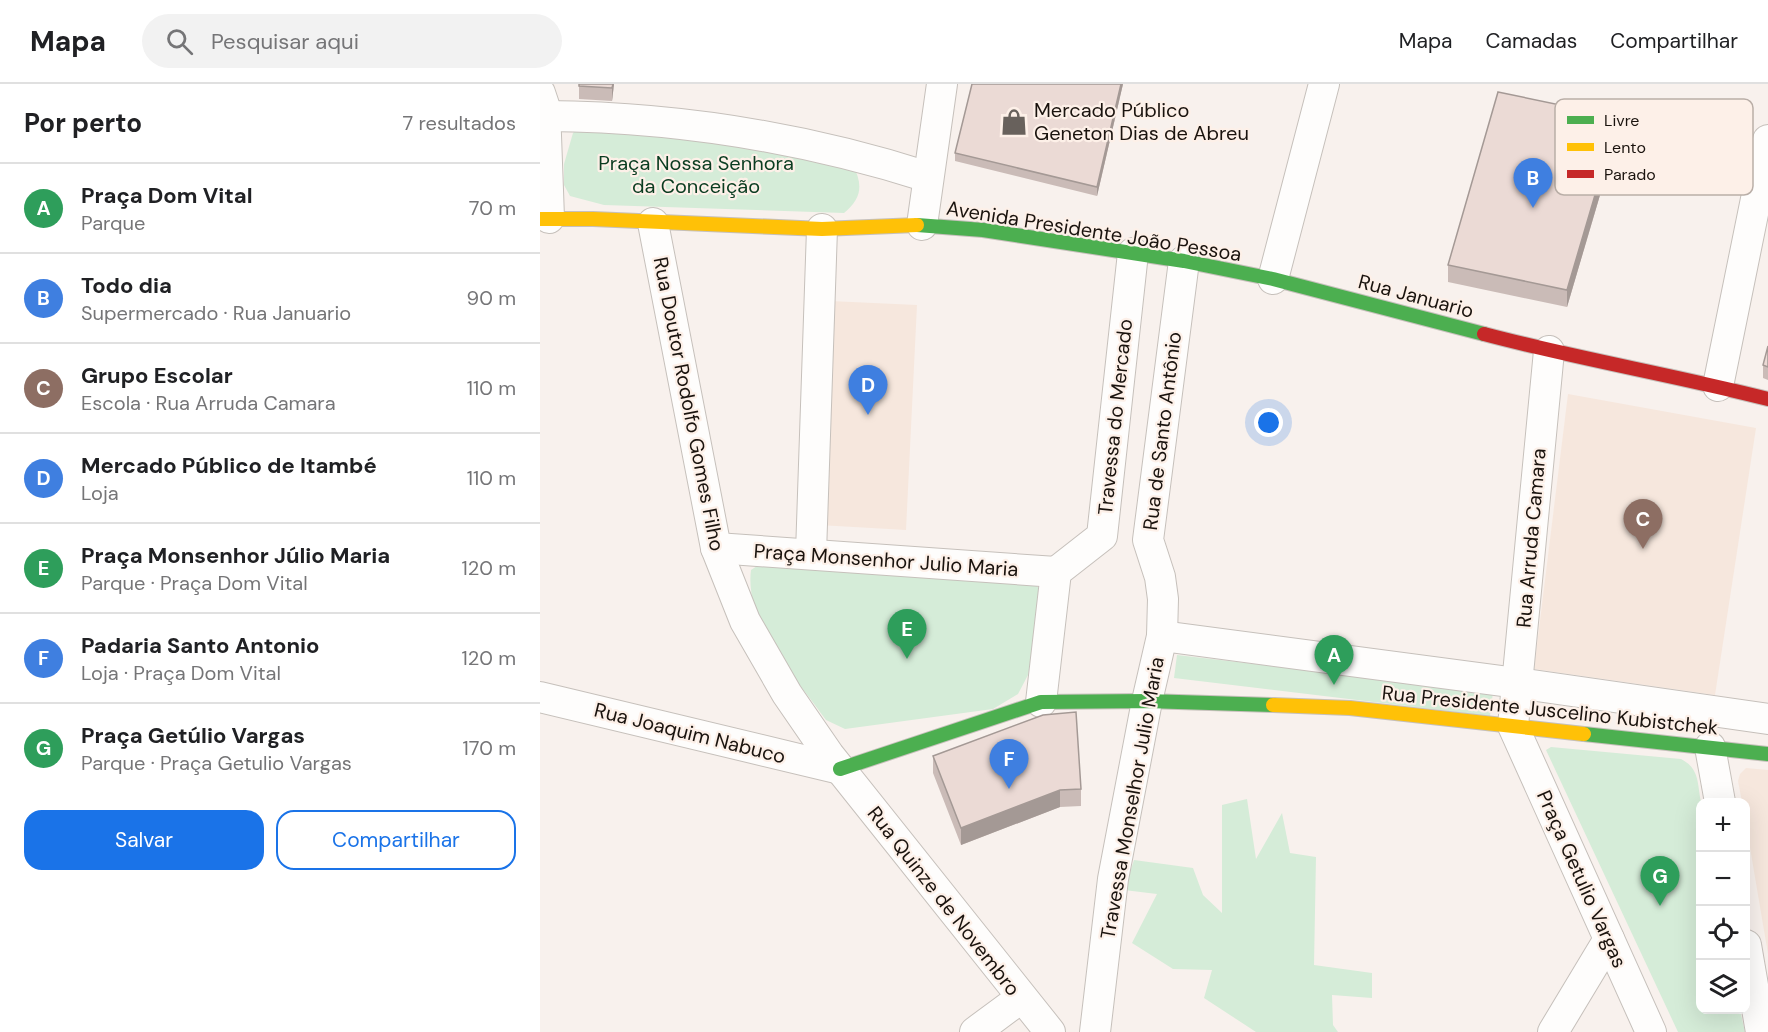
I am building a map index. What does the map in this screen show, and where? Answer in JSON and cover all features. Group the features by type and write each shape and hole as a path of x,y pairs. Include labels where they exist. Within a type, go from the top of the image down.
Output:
{"street":[{"path":"922,225 942,84"},
{"path":"1273,279 1324,84"},
{"path":"544,218 546,100 633,119 737,130 844,153 928,177"},
{"path":"1718,386 1768,140"},
{"name":"Avenida Presidente João Pessoa","path":"544,218 822,229 922,225 983,230 1184,261 1273,279"},
{"name":"Rua Doutor Rodolfo Gomes Filho","path":"653,223 716,548 745,621 787,694 840,769"},
{"path":"811,553 822,229"},
{"name":"Travessa do Mercado","path":"1056,572 1102,536 1133,253"},
{"name":"Rua de Santo Antônio","path":"1162,636 1163,599 1160,577 1148,540 1184,261"},
{"name":"Rua Januario","path":"1273,279 1549,351 1718,386 1768,399"},
{"name":"Rua Arruda Camara","path":"1513,726 1549,351"},
{"path":"1102,536 1148,540"},
{"name":"Praça Monsenhor Julio Maria","path":"716,548 1056,572"},
{"path":"1041,702 1056,572"},
{"path":"1162,636 1768,719"},
{"name":"Travessa Monselhor Julio Maria","path":"1095,1032 1113,879 1147,701 1162,636"},
{"name":"Rua Joaquim Nabuco","path":"540,697 840,769"},
{"name":"Rua Presidente Juscelino Kubistchek","path":"840,769 1041,702 1147,701 1350,708 1768,754"},
{"name":"Praça Getulio Vargas","path":"1513,726 1651,1032"},
{"path":"1710,747 1719,798"},
{"name":"Rua Quinze de Novembro","path":"840,769 1050,1032"},
{"path":"1553,1032 1609,939"},
{"path":"1749,960 1761,1032"},
{"path":"975,1032 1021,998"}],"shaded area":[{"path":"830,301 917,305 906,530 819,525"},
{"path":"1568,394 1756,428 1715,695 1534,669"},
{"path":"1746,768 1768,770 1768,954 1750,848 1750,798 1741,798 1738,781 1740,774"}],"green space":[{"name":"Praça Nossa Senhora da Conceição","path":"608,124 853,165 859,191 854,202 844,213 604,205 570,196 564,185 564,164 573,133 578,128"},
{"path":"760,564 1034,584 1042,590 1043,600 1028,675 1018,694 993,709 845,729 826,720 775,650 764,630 751,590 751,570"},
{"path":"1177,655 1493,692 1490,716 1174,678"},
{"path":"1551,747 1681,759 1692,767 1697,777 1700,798 1696,798 1696,1014 1741,1014 1745,1032 1678,1032 1546,750"},
{"path":"1247,799 1256,859 1282,813 1290,853 1316,857 1314,965 1372,973 1372,998 1332,995 1333,1025 1338,1032 1256,1032 1204,998 1212,970 1173,969 1132,943 1157,894 1124,890 1134,860 1193,868 1203,895 1222,913 1222,805"}],"building":[{"path":"579,84 613,84 612,88 579,86"},
{"name":"Mercado Público Geneton Dias de Abreu","path":"972,84 1121,84 1097,187 955,153"},
{"path":"1498,92 1555,104 1555,195 1595,195 1567,290 1448,265"},
{"path":"1768,346 1768,367 1763,365"},
{"path":"1076,712 1081,789 1060,790 961,828 933,756 1043,715"}],"traffic: fast":[{"path":"917,225 983,230 1184,261 1273,279 1484,334"},
{"path":"840,769 1041,702 1147,701 1273,705"},
{"path":"1584,734 1768,754"}],"traffic: slow":[{"path":"540,219 593,219 822,229 917,225"},
{"path":"1273,705 1350,708 1584,734"}],"traffic: jam":[{"path":"1484,334 1768,399"}],"place":[{"name":"Mercado Público Geneton Dias de Abreu","path":"1014,122"},
{"name":"Todo dia","path":"1533,208"},
{"name":"Mercado Público de Itambé","path":"868,415"},
{"name":"Grupo Escolar","path":"1643,549"},
{"name":"Praça Monsenhor Júlio Maria","path":"907,659"},
{"name":"Praça Dom Vital","path":"1334,685"},
{"name":"Padaria Santo Antonio","path":"1009,789"},
{"name":"Praça Getúlio Vargas","path":"1660,906"}]}
